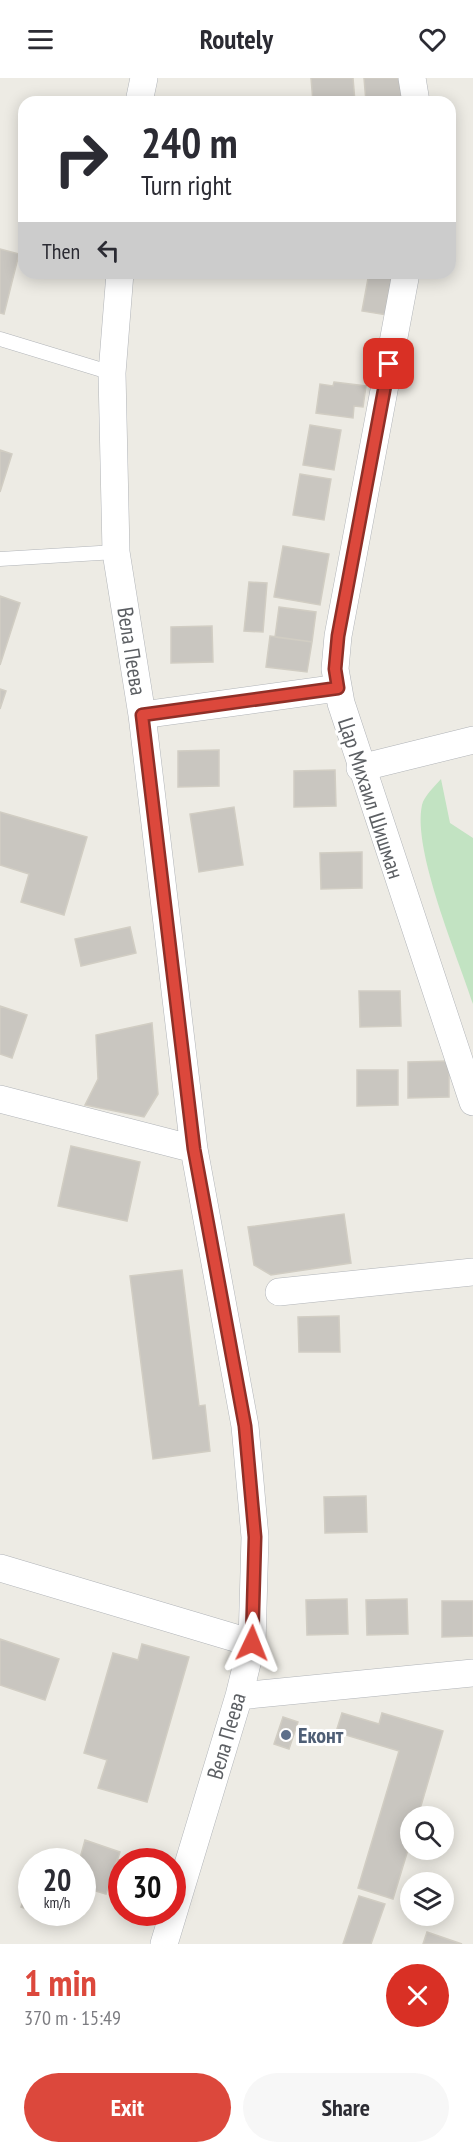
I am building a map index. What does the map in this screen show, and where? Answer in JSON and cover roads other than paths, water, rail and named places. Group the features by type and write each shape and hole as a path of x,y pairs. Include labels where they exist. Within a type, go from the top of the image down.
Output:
{"street":[{"path":"140,96 144,78"},
{"path":"412,78 415,96"},
{"name":"Вела Пеева","path":"120,279 112,374 116,552 142,715 194,1149 245,1426 255,1537 252,1643 239,1696 164,1944"},
{"name":"Цар Михаил Шишман","path":"405,279 338,636 335,669 360,768 473,1102"},
{"path":"142,715 338,688"},
{"path":"360,768 473,740"},
{"path":"0,1099 194,1149"},
{"path":"279,1292 473,1272"},
{"path":"0,1568 252,1643"},
{"path":"239,1696 473,1673"}],"lane":[{"path":"0,339 112,374"},
{"path":"0,559 116,552"}],"place":[{"name":"Еконт","path":"286,1735"}]}
